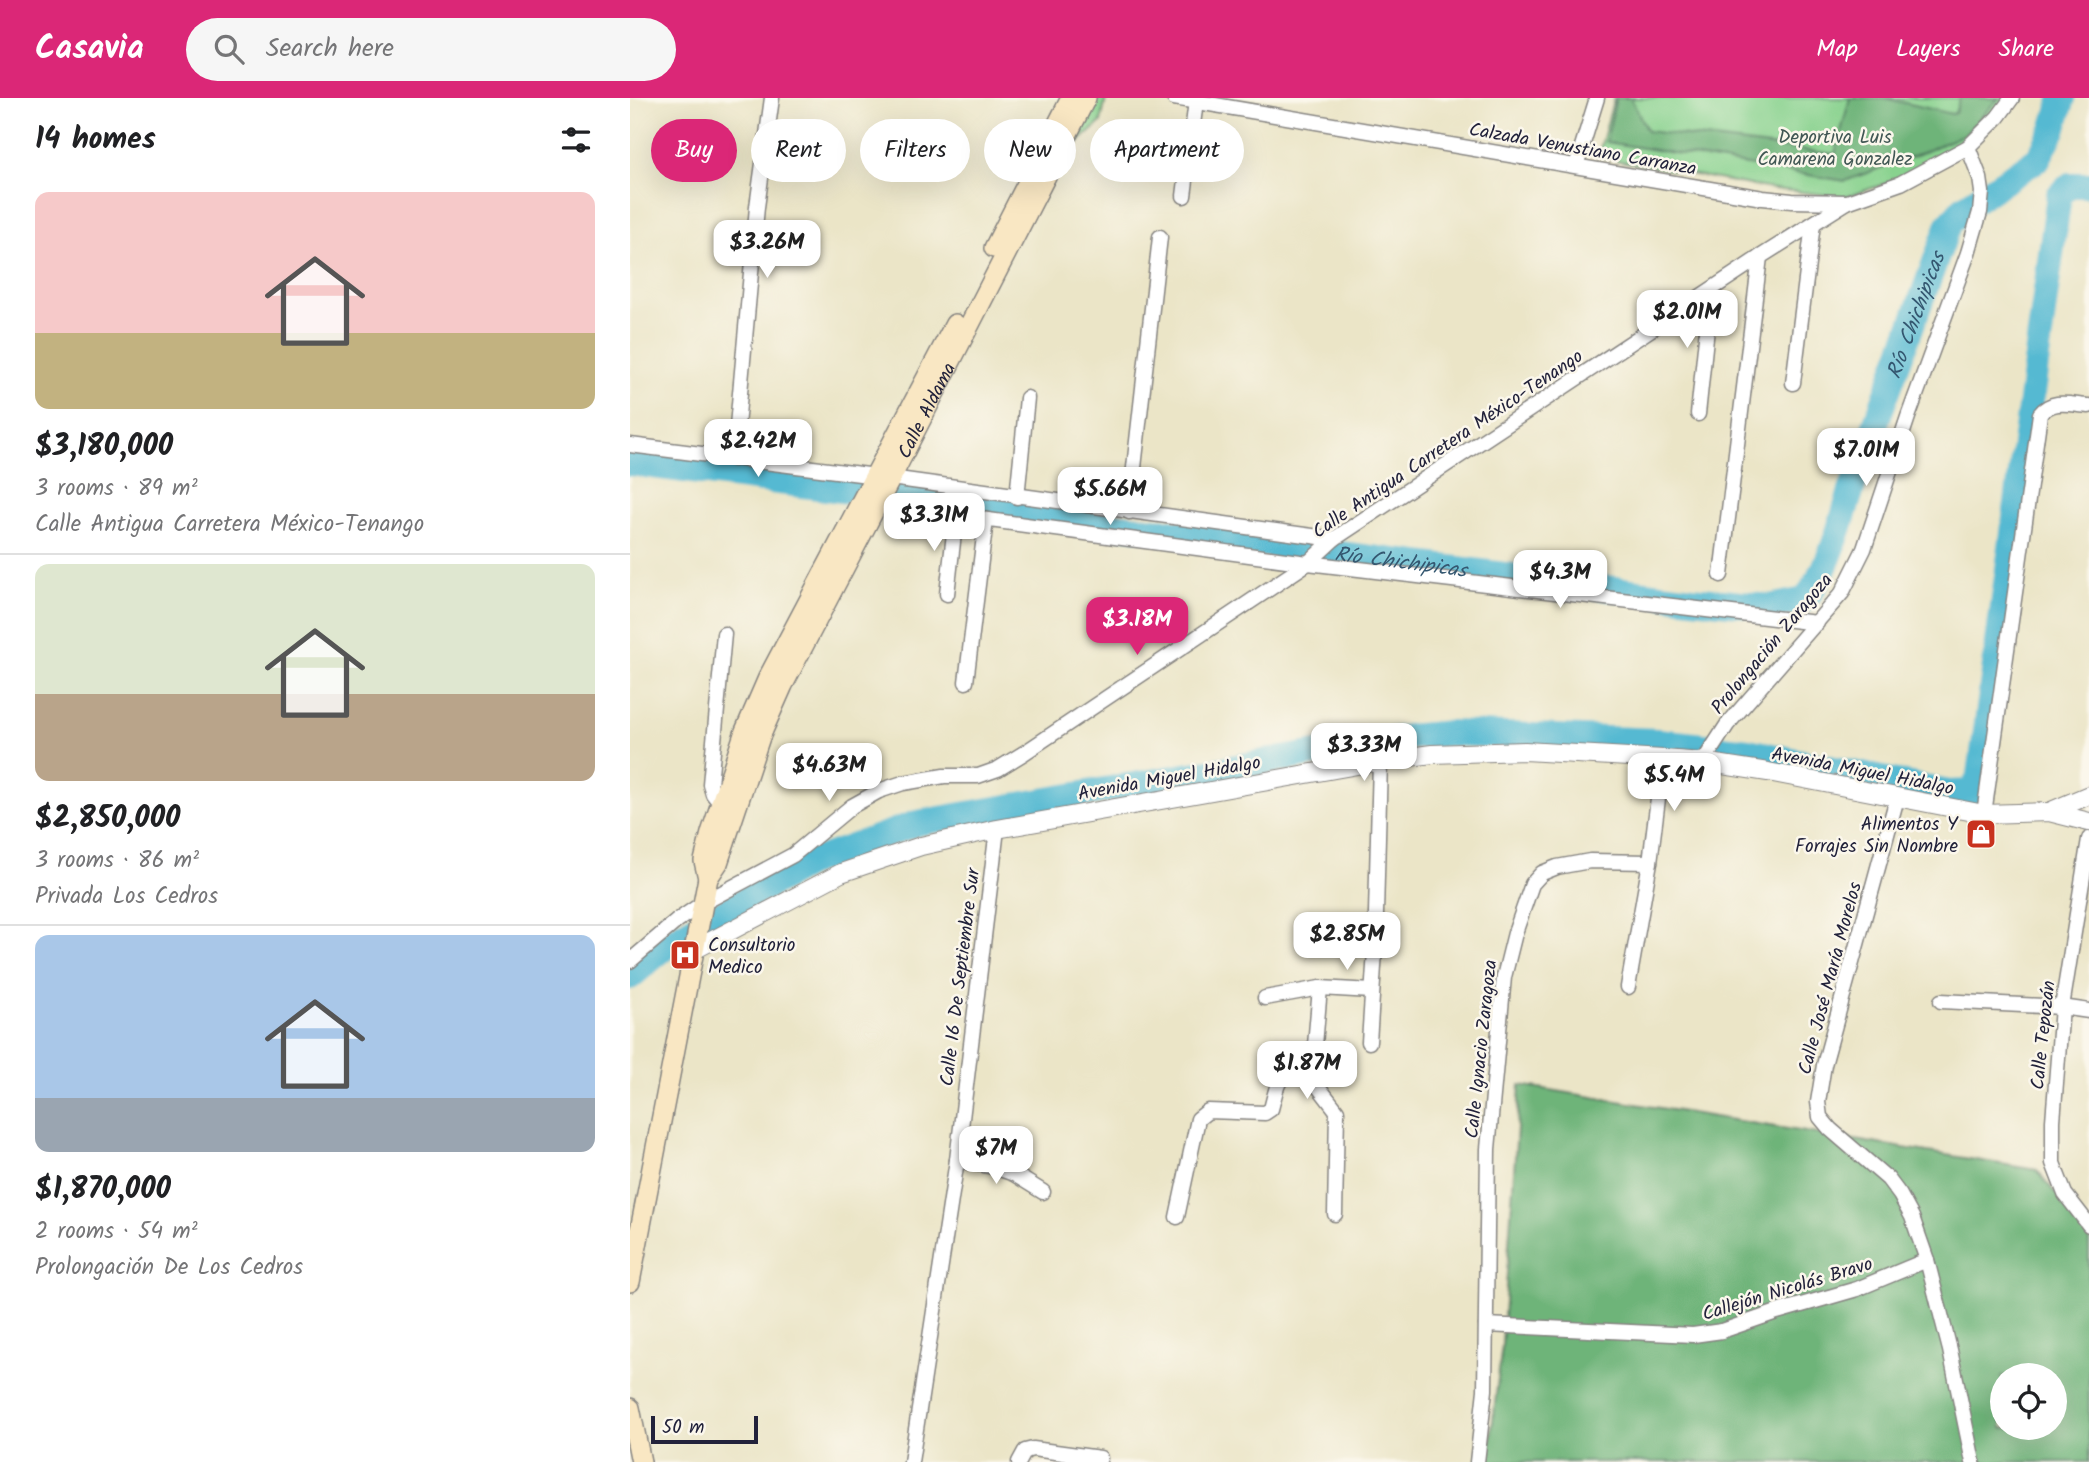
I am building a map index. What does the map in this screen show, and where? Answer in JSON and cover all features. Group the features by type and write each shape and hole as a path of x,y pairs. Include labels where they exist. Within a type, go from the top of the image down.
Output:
{"main road":[{"name":"Calle Aldama","path":"884,477 1070,98"},
{"name":"Calle Aldama","path":"630,1282 708,878 718,863 760,737 870,504 1086,98"},
{"name":"Calle Aldama","path":"708,878 704,861 720,803 745,731 768,678 870,504"},
{"path":"630,1408 641,1462"}],"street":[{"path":"734,458 757,207 772,98"},
{"name":"Calzada Venustiano Carranza","path":"1174,98 1773,199 1817,203 1847,202 1901,183 1968,147 1998,117 2012,98"},
{"path":"1576,166 1597,98"},
{"path":"1184,196 1196,101"},
{"name":"Prolongación Zaragoza","path":"1705,759 1727,725 1842,593 1864,549 1980,212 1982,192 1968,147"},
{"name":"Calle Antigua Carretera México-Tenango","path":"630,961 678,920 698,927 852,806 879,791 903,783 944,776 978,776 998,769 1309,561 1330,542 1847,202"},
{"path":"1793,383 1813,225"},
{"path":"1129,512 1160,237"},
{"path":"1721,575 1760,257"},
{"path":"1698,414 1711,290"},
{"path":"1017,497 1027,398"},
{"path":"1984,814 2040,414 2046,406 2055,403 2089,406"},
{"path":"630,445 884,477 1330,542"},
{"path":"870,504 1817,623"},
{"path":"947,594 956,516"},
{"path":"966,682 986,520"},
{"path":"720,803 713,794 710,783 724,634"},
{"name":"Avenida Miguel Hidalgo","path":"698,927 921,846 997,829 1432,754 1525,751 1705,759 1984,814 2049,812 2089,822"},
{"path":"1628,986 1650,862 1663,759"},
{"path":"1369,1042 1380,761"},
{"name":"Avenida Miguel Hidalgo","path":"2049,812 2089,795"},
{"name":"Calle José María Morelos","path":"1897,798 1824,1065 1818,1102 1820,1117 1829,1129 1888,1179 1912,1217 1927,1261 1950,1350 1973,1462"},
{"name":"Calle 16 De Septiembre Sur","path":"911,1462 957,1160 997,829"},
{"name":"Calle Tepozán","path":"2089,839 2062,1007 2053,1121 2053,1163 2065,1194 2089,1225"},
{"name":"Calle Ignacio Zaragoza","path":"1477,1462 1485,1391 1488,1149 1504,976 1515,933 1532,884 1542,873 1557,867 1591,861 1650,862"},
{"path":"1265,998 1320,988 1372,991"},
{"path":"1320,988 1313,1068 1317,1085 1337,1111 1335,1214"},
{"path":"1941,1001 2062,1007 2089,1011"},
{"path":"1177,1217 1198,1119 1202,1114 1208,1111 1265,1113 1271,1109 1281,1077 1286,1073 1313,1068"},
{"path":"957,1160 1014,1174 1043,1192"},
{"name":"Callejón Nicolás Bravo","path":"1486,1325 1693,1335 1722,1331 1857,1289 1927,1261"},
{"path":"1019,1462 1025,1451 1032,1449 1100,1458"}],"green space":[{"path":"1089,98 1106,98 1102,119 1090,119 1090,132 1076,144 1076,127"},
{"name":"Deportiva Luis Camarena Gonzalez","path":"1614,98 2009,98 1965,145 1900,179 1845,197 1766,188 1598,157"},
{"path":"1616,98 1631,98 1647,131 1835,154 1850,98 1884,98 1952,114 1955,113 1960,98 1999,98 1965,134 1845,181 1606,142"},
{"path":"1520,1085 2037,1170 2089,1236 2089,1462 1488,1462 1502,1345"}],"waterway":[{"name":"Río Chichipicas","path":"630,463 1692,599 1769,607 1805,600 1829,556 1949,224 1963,208 2038,159 2053,130 2063,98"},
{"path":"630,977 677,937 814,861 917,823 1408,737 1451,733 1658,741 1748,751 1949,793 1972,792 1980,775 2059,195 2070,185 2089,185"}],"place":[{"name":"Alimentos Y Forrajes Sin Nombre","path":"1981,834"},
{"name":"Consultorio Medico","path":"685,955"}]}
